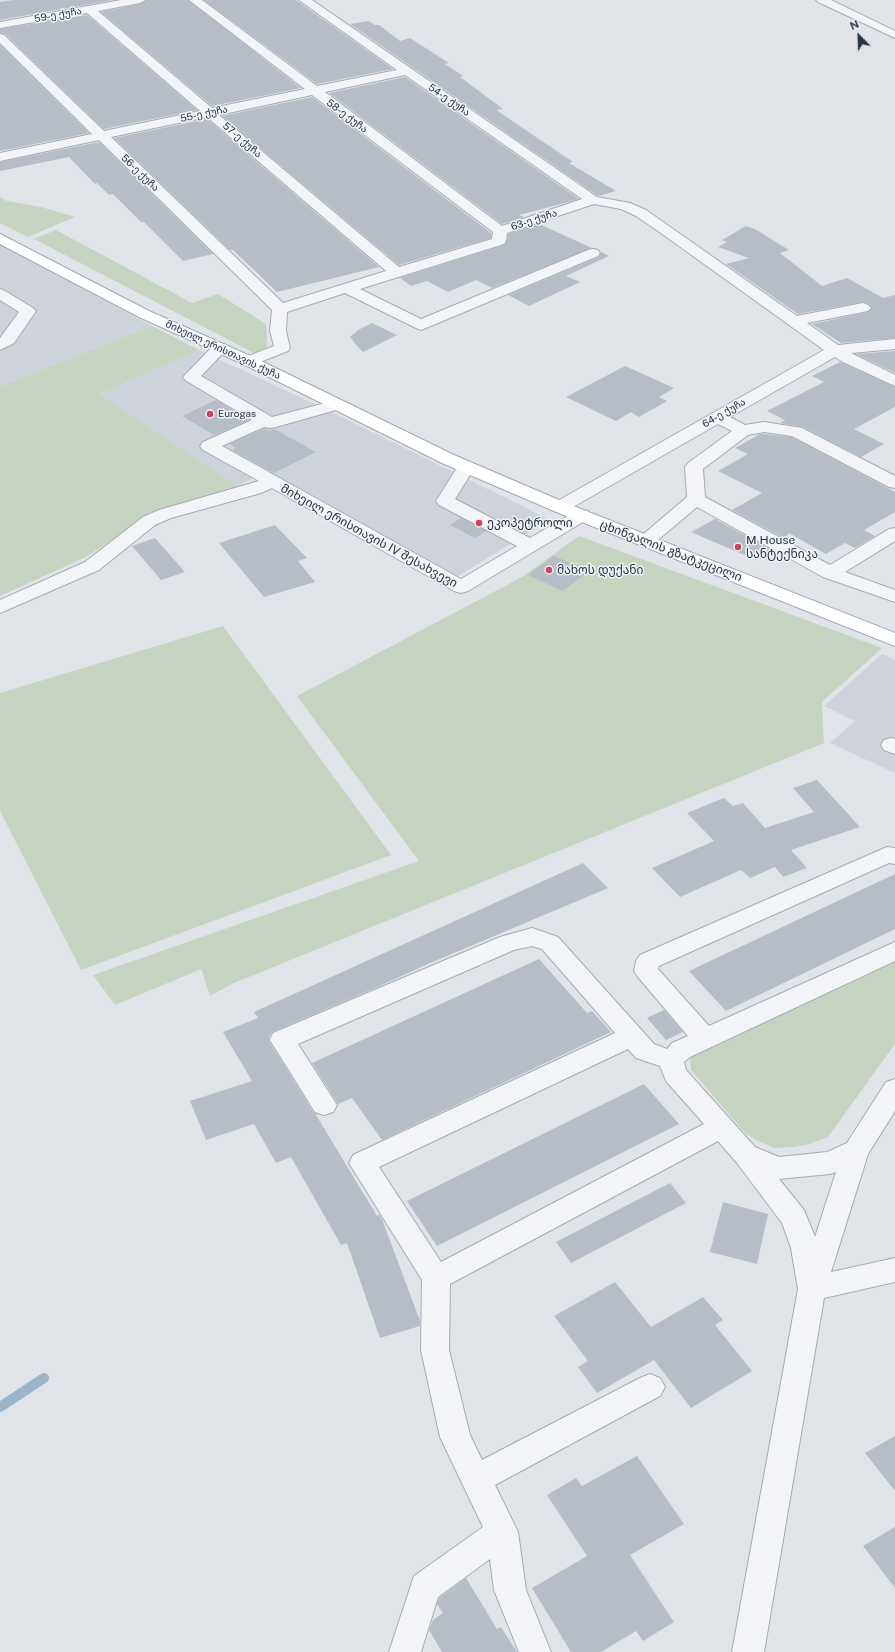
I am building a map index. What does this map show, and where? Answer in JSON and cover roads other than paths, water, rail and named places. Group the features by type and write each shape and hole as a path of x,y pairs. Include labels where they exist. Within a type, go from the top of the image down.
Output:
{"main road":[{"name":"მიხეილ ერისთავის ქუჩა","path":"0,238 144,314 249,361 448,459"},
{"name":"ცხინვალის გზატკეცილი","path":"448,459 560,507 895,640"}],"street":[{"name":"59-ე ქუჩა","path":"0,25 89,6 140,0"},
{"name":"58-ე ქუჩა","path":"195,0 500,230"},
{"name":"54-ე ქუჩა","path":"305,0 593,200"},
{"path":"822,0 895,35"},
{"name":"57-ე ქუჩა","path":"89,6 210,113 395,272"},
{"name":"56-ე ქუჩა","path":"0,37 280,309"},
{"name":"55-ე ქუჩა","path":"0,157 408,71"},
{"name":"63-ე ქუჩა","path":"280,309 395,272 499,241 500,230 593,200 625,206 641,213 835,350 849,359 895,381"},
{"path":"346,288 421,326 593,254"},
{"path":"0,294 28,311 8,340 0,345"},
{"path":"794,321 863,308"},
{"path":"249,361 282,348 278,331 280,309"},
{"name":"64-ე ქუჩა","path":"560,507 835,350 895,344"},
{"path":"220,348 192,377 270,423 337,405"},
{"path":"718,417 743,431"},
{"path":"265,420 209,446 272,482"},
{"path":"696,499 694,467 743,431 764,426 796,432 895,483"},
{"path":"466,467 445,501 531,546"},
{"name":"მიხეილ ერისთავის IV შესახვევი","path":"0,607 92,566 149,521 165,514 255,489 272,482 461,587 582,515"},
{"path":"646,541 696,499"},
{"path":"696,499 830,572 895,596"},
{"path":"830,572 895,533"},
{"path":"705,1038 646,972 648,961 887,855 895,856"},
{"path":"324,1105 282,1040 508,943 532,936 550,943 645,1051 671,1060"},
{"path":"671,1060 681,1050 705,1038 895,951"},
{"path":"535,1652 510,1590 502,1532 455,1437 435,1350 436,1278 362,1163 632,1036"},
{"path":"671,1060 675,1074 746,1155 794,1218 805,1248 812,1288"},
{"path":"748,1652 812,1288 856,1151 895,1090"},
{"path":"436,1278 722,1127"},
{"path":"746,1155 777,1168 830,1163 856,1151"},
{"path":"812,1288 895,1270"},
{"path":"476,1479 650,1387"},
{"path":"405,1652 425,1587 502,1532"}],"waterway":[{"path":"0,1407 44,1378"}],"place":[{"name":"Eurogas","path":"210,414"},
{"name":"ეკოპეტროლი","path":"479,523"},
{"name":"M House სანტექნიკა","path":"738,547"},
{"name":"მახოს დუქანი","path":"549,570"}]}
